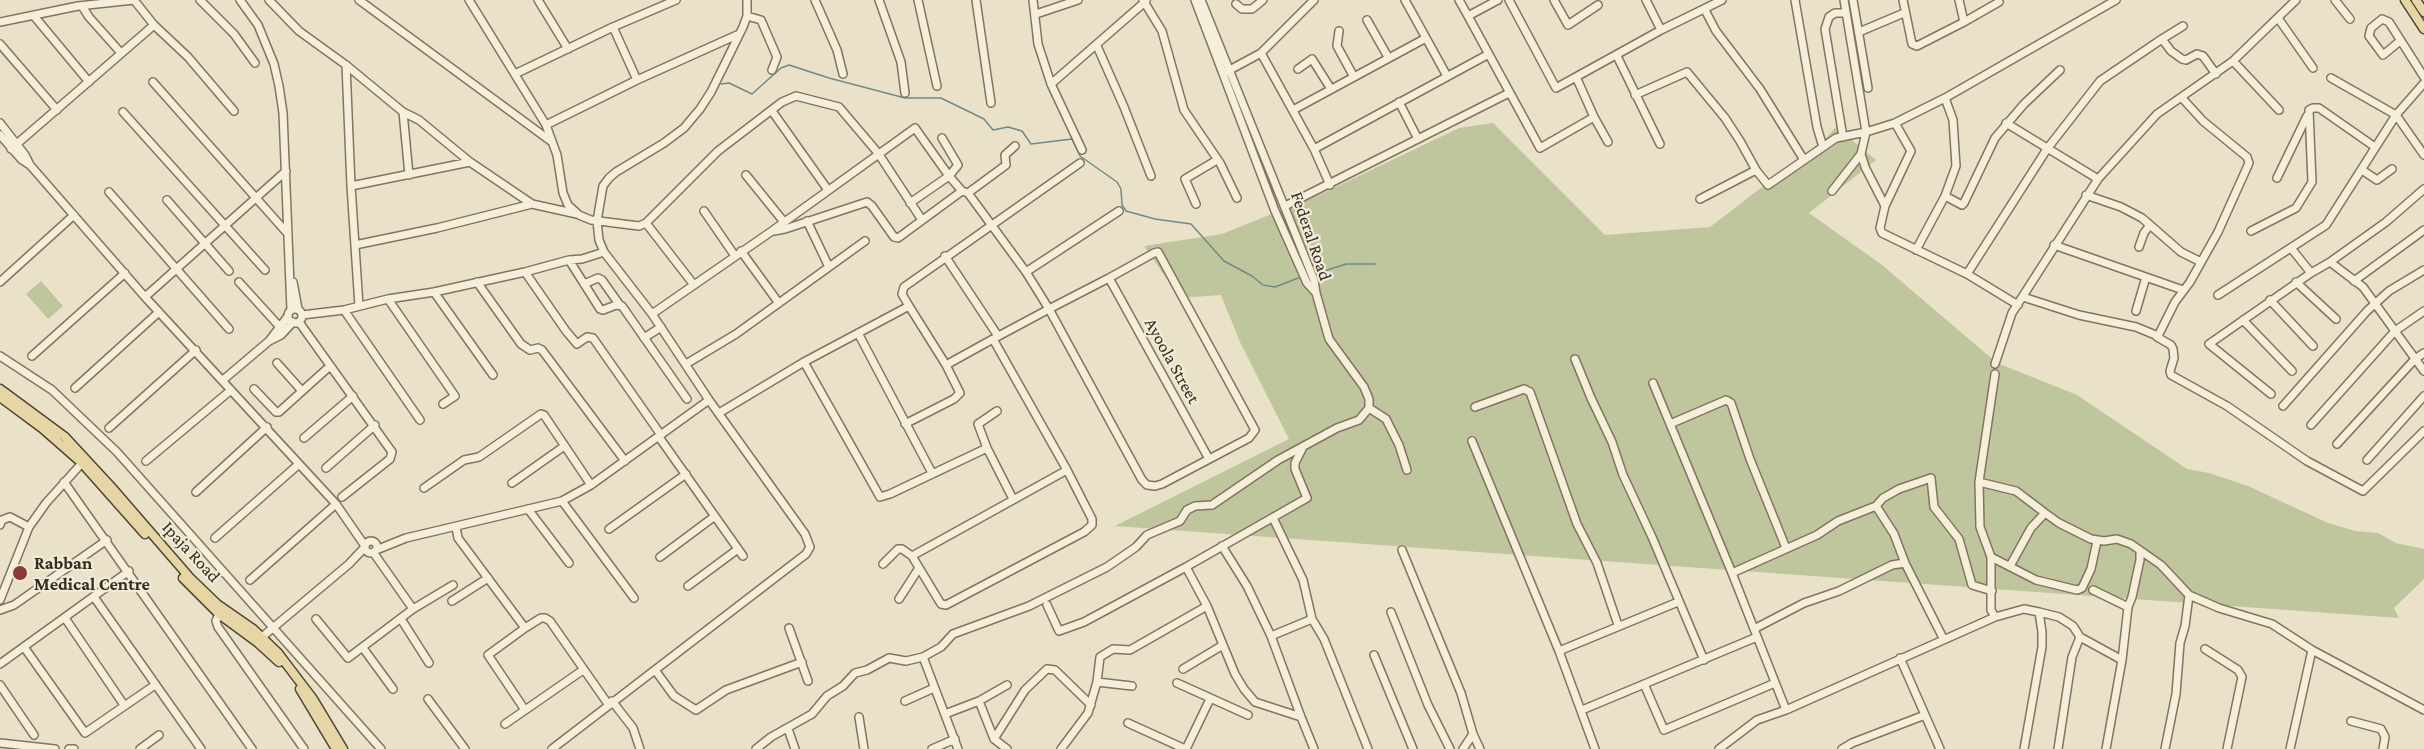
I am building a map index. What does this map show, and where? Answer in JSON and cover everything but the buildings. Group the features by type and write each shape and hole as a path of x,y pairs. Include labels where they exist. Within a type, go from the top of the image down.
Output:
{"main road":[{"path":"2405,0 2424,29"},
{"path":"2416,0 2424,11"},
{"name":"Ipaja Road","path":"0,389 82,454 191,579 217,604 261,637 278,653 313,699 343,749"},
{"name":"Ipaja Road","path":"0,397 44,425 82,463 195,591 219,614 257,642 280,663 302,693 331,747"}],"street":[{"path":"0,22 82,6 135,0 154,25 188,57 234,111"},
{"path":"200,0 234,34 255,63"},
{"path":"240,0 258,26 274,64 283,113 288,234 295,316 375,425 393,456 342,497"},
{"path":"269,0 299,31 346,65 403,112 419,120 470,162 532,204 597,221 639,226 646,223 712,156 782,102 796,96 839,107 878,153 922,220"},
{"path":"359,0 552,141"},
{"path":"469,0 546,125 560,168 563,193 568,205 579,215"},
{"path":"538,0 568,49"},
{"path":"515,75 613,27 676,0"},
{"path":"552,749 806,554 810,547 805,534 709,400 652,314 604,252 600,243 597,221 601,191 609,177 684,128 711,92 747,16 747,0"},
{"path":"815,0 837,50 843,74"},
{"path":"879,0 901,62 905,93"},
{"path":"918,0 937,86"},
{"path":"976,0 991,103"},
{"path":"1033,0 1038,44 1051,84 1082,150"},
{"path":"1036,14 1078,0"},
{"name":"Federal Road","path":"1195,0 1285,207 1305,268 1316,293 1329,339 1364,387 1369,399 1369,408"},
{"name":"Federal Road","path":"1202,0 1275,211 1305,268"},
{"path":"1236,4 1242,9 1252,9 1263,0"},
{"path":"1226,72 1261,54 1313,0"},
{"path":"1406,0 1447,76"},
{"path":"1459,0 1487,55 1540,148 1594,117"},
{"path":"1468,16 1498,0"},
{"path":"1509,0 1556,88 1617,57 1661,30 1722,0"},
{"path":"1554,0 1568,25 1598,5"},
{"path":"1646,0 1661,30"},
{"path":"1795,0 1817,127 1823,147"},
{"path":"1832,191 1861,154 1866,132 1844,0"},
{"path":"1853,0 1868,88"},
{"path":"1903,0 1904,13 1914,46 1923,44 1999,2"},
{"path":"1959,0 1964,22"},
{"path":"1635,95 1687,72 1725,118 1756,170 1768,185 1836,138 1895,123 1945,98 2116,0"},
{"path":"1995,364 2012,313 2054,244 2098,179 2157,114 2233,61 2296,0"},
{"path":"2335,0 2350,19"},
{"path":"1051,84 1097,46 1145,1 1162,31 1184,110 1217,160 1237,198"},
{"path":"82,6 121,54"},
{"path":"1705,10 1712,25 1760,89 1804,160"},
{"path":"1843,137 1825,29 1830,16 1835,13 1846,13"},
{"path":"1859,32 1904,13"},
{"path":"34,16 89,82"},
{"path":"747,16 761,20 777,57 772,70"},
{"path":"2278,18 2313,68"},
{"path":"2400,41 2384,55 2369,36 2371,28 2385,19 2390,22 2424,77"},
{"path":"1368,20 1388,57"},
{"path":"14,146 154,25"},
{"path":"1967,274 2047,149 2100,81 2183,26"},
{"path":"613,27 637,80"},
{"path":"1339,31 1337,46 1354,77"},
{"path":"546,125 637,80 737,36"},
{"path":"1293,110 1426,38"},
{"path":"2162,39 2171,51 2182,59 2186,60 2197,54 2203,56 2216,74"},
{"path":"0,44 57,110"},
{"path":"1097,46 1151,176"},
{"path":"1261,54 1314,149 1330,184"},
{"path":"1314,149 1487,55"},
{"path":"1301,56 1306,64"},
{"path":"1617,57 1660,144"},
{"path":"1298,69 1312,59 1331,89"},
{"path":"2233,61 2279,110"},
{"path":"346,65 359,306"},
{"path":"1945,196 1962,205 1964,203 1995,138 2006,123 2060,70"},
{"path":"2331,78 2396,115 2424,155"},
{"path":"1577,79 1608,142"},
{"path":"153,82 288,234"},
{"path":"2217,295 2326,225 2396,115 2423,86"},
{"path":"1285,207 1509,93"},
{"path":"1916,250 1945,196 1956,166 1953,120 1945,98"},
{"path":"2157,337 2223,223 2249,163 2247,157 2203,121 2182,98"},
{"path":"1399,102 1418,139"},
{"path":"2309,110 2319,108 2375,147"},
{"path":"2277,178 2309,110"},
{"path":"2251,231 2296,208 2312,182 2309,110"},
{"path":"772,111 828,190"},
{"path":"123,112 265,270"},
{"path":"403,112 409,175"},
{"path":"0,123 14,146 145,297 336,504 413,609"},
{"path":"1895,123 1911,151 1885,206 1880,228 1882,233 1967,274 2018,305"},
{"path":"2006,123 2098,179"},
{"path":"652,314 915,128 949,176 991,224 1026,272 1049,309 1142,480 1148,485 1162,484 1249,438 1255,430 1161,255 1156,252 1109,278 1049,309 996,337 946,365"},
{"path":"0,135 14,146"},
{"path":"910,203 949,176 958,165 942,138"},
{"path":"772,231 785,230 867,202 896,238 1006,165 1005,155 1015,146"},
{"path":"1861,154 1865,167 1885,206"},
{"path":"1196,204 1185,179 1217,160"},
{"path":"351,186 470,162"},
{"path":"905,423 959,395 959,390 902,294 904,286 1080,163"},
{"path":"2362,170 2377,180 2392,169"},
{"path":"1700,200 1756,170"},
{"path":"145,297 286,171"},
{"path":"746,175 784,222"},
{"path":"2271,394 2210,345 2210,342 2386,222 2424,189"},
{"path":"109,192 229,329"},
{"path":"2086,195 2121,207 2142,218 2181,252 2201,262"},
{"path":"167,200 229,271"},
{"path":"355,245 437,228 532,204"},
{"path":"704,211 778,302"},
{"path":"1026,272 1119,211"},
{"path":"0,282 74,215"},
{"path":"807,221 828,265"},
{"path":"646,223 694,285"},
{"path":"2139,247 2150,225"},
{"path":"2354,281 2424,230"},
{"path":"686,364 736,334 828,265 865,241"},
{"path":"2054,244 2183,290"},
{"path":"2291,248 2311,273"},
{"path":"269,341 279,326 295,316 344,310 388,299 434,292 604,252"},
{"path":"883,564 898,549 902,549 912,556 941,604 946,605 1089,529 1092,519 996,337 945,256"},
{"path":"569,260 600,309 619,304"},
{"path":"2330,262 2363,287 2424,371"},
{"path":"2283,406 2376,303 2389,291 2424,270"},
{"path":"525,272 577,344 587,337 593,338 743,556"},
{"path":"32,356 125,273"},
{"path":"2136,311 2146,277"},
{"path":"584,284 598,278 602,280 687,399"},
{"name":"Ayoola Street","path":"1109,278 1209,459"},
{"path":"239,282 279,326"},
{"path":"477,282 521,344 530,350 538,348 542,350 625,461"},
{"path":"2296,282 2336,319"},
{"path":"434,292 493,375"},
{"path":"2023,297 2079,315 2136,327 2157,337 2171,345 2173,349 2171,375 2227,406 2307,461 2363,491 2424,432"},
{"path":"388,299 455,396 443,404"},
{"path":"2270,300 2313,346"},
{"path":"719,413 804,362 909,306"},
{"path":"344,310 420,420"},
{"path":"2312,425 2395,331 2424,311"},
{"path":"75,388 159,312"},
{"path":"223,380 269,341 281,335 295,316"},
{"path":"2243,320 2292,371"},
{"path":"644,338 660,327"},
{"path":"858,333 932,473"},
{"path":"109,428 196,350"},
{"path":"2337,444 2415,359 2424,353"},
{"path":"0,356 52,390 117,452 381,749"},
{"path":"1575,359 1704,660"},
{"path":"804,362 880,497 987,448"},
{"path":"277,363 302,391"},
{"path":"254,389 276,412 281,411 330,366"},
{"path":"1995,374 1979,482 1980,527 1991,557 1991,610 1995,617"},
{"path":"1653,383 1786,710"},
{"path":"1475,406 1524,389 1530,392 1577,524 1597,563 1618,625"},
{"path":"146,461 231,390"},
{"path":"304,438 353,396"},
{"path":"2367,460 2424,396"},
{"path":"370,549 398,540 562,501 591,485 709,400"},
{"path":"1670,424 1726,400 1731,403 1750,459 1786,548"},
{"path":"756,749 771,737 812,714 827,696 843,686 855,674 889,658 906,661 923,657 941,647 953,634 1029,606 1107,567 1136,547 1147,535 1180,520 1187,510 1195,506 1212,505 1278,460 1337,428 1359,420 1369,408 1386,419 1399,445 1407,470"},
{"path":"997,411 978,424 987,448 1013,499"},
{"path":"424,488 464,460 479,457 541,414 591,485"},
{"path":"326,468 375,425"},
{"path":"196,492 267,427"},
{"path":"1472,441 1559,651 1595,749"},
{"path":"512,483 563,447"},
{"path":"1047,605 1059,631 1084,622 1307,498 1295,469 1295,463 1302,448"},
{"path":"82,463 28,527 6,588 2,607 14,604 107,540"},
{"path":"215,538 299,464"},
{"path":"912,556 1067,470"},
{"path":"609,529 686,474"},
{"path":"1732,573 1825,531 1838,521 1876,506 1883,498 1899,489 1931,478 1934,507 1952,533 1959,539 1972,585 1992,591"},
{"path":"64,482 129,571 252,749"},
{"path":"1979,482 2016,491 2059,523 2097,541 2117,539 2161,565 2189,595 2219,608 2272,624 2313,650 2424,711"},
{"path":"562,501 634,598"},
{"path":"250,580 336,504"},
{"path":"1876,506 1894,534 1905,563 1943,638"},
{"path":"528,509 569,563"},
{"path":"2010,566 2031,528 2045,513"},
{"path":"660,557 715,516"},
{"path":"0,525 2,520 10,517 28,527"},
{"path":"1273,518 1303,580 1312,619 1324,639 1368,749"},
{"path":"261,637 349,564 377,546 353,527"},
{"path":"456,527 458,538 525,628"},
{"path":"373,541 398,540"},
{"path":"1991,557 2036,580 2080,590 2091,569 2097,541"},
{"path":"1222,546 1247,586 1271,636 1293,699 1314,749"},
{"path":"688,586 738,549"},
{"path":"1402,550 1461,693 1473,734 1480,749"},
{"path":"2106,749 2121,675 2128,607 2140,560 2140,551"},
{"path":"1754,629 1804,603 1839,591 1892,565 1905,563"},
{"path":"1186,567 1208,606 1244,689 1255,702 1301,717"},
{"path":"899,599 919,568"},
{"path":"0,664 129,571"},
{"path":"452,602 488,578"},
{"path":"316,619 345,656 351,656 413,609 453,585"},
{"path":"2093,590 2128,607"},
{"path":"2165,749 2176,694 2180,643 2189,595"},
{"path":"94,597 201,749"},
{"path":"1559,651 1678,602"},
{"path":"1065,748 1091,705 1100,657 1113,649 1130,650 1208,606"},
{"path":"1719,749 1757,720 1786,710 1943,638 1995,617 2024,609 2059,617 2073,626 2080,637 2122,660"},
{"path":"1391,612 1428,705 1450,749"},
{"path":"2024,749 2042,647 2039,612"},
{"path":"219,614 216,621 218,627 304,749"},
{"path":"65,618 124,705"},
{"path":"525,710 488,655 525,628 545,618 583,670 633,728 640,749"},
{"path":"401,619 429,663"},
{"path":"1271,636 1312,619"},
{"path":"789,628 808,681"},
{"path":"1582,710 1757,637"},
{"path":"2058,749 2072,657 2080,637"},
{"path":"1183,669 1223,645"},
{"path":"24,647 85,733 155,685"},
{"path":"363,648 393,689"},
{"path":"2205,649 2238,670 2242,677 2227,749"},
{"path":"2290,749 2313,650"},
{"path":"1374,655 1413,749"},
{"path":"923,657 958,749"},
{"path":"1900,658 1940,749"},
{"path":"655,670 674,696 696,710 726,690 802,662"},
{"path":"994,740 1025,690 1047,669 1055,670 1091,705"},
{"path":"505,724 583,670"},
{"path":"1097,682 1132,686"},
{"path":"1644,684 1664,730 1775,683"},
{"path":"945,714 979,701 1007,684"},
{"path":"1177,684 1248,715"},
{"path":"0,685 34,735"},
{"path":"905,701 934,688"},
{"path":"428,699 465,749"},
{"path":"1128,723 1186,749 1210,699"},
{"path":"1280,711 1293,699"},
{"path":"979,701 994,740 1007,749"},
{"path":"1842,749 1925,715"},
{"path":"859,717 864,749"},
{"path":"2351,721 2381,729 2385,737 2383,749"},
{"path":"788,729 795,749"},
{"path":"1462,749 1473,734"},
{"path":"140,749 159,735"},
{"path":"932,749 955,739"},
{"path":"564,740 567,749"},
{"path":"0,742 55,749"},
{"path":"69,749 74,749"}],"green space":[{"path":"1493,123 1605,235 1710,227 1826,138 1836,127 1876,160 1809,213 1882,265 1997,363 2077,395 2187,469 2209,473 2248,486 2328,523 2355,531 2378,533 2396,543 2424,549 2424,579 2394,608 2399,618 1115,526 1289,439 1240,342 1221,295 1180,298 1144,246 1222,234 1319,195 1459,128"},
{"path":"41,281 63,306 48,319 26,294"}],"waterway":[{"path":"721,84 729,83 752,94 781,68 789,65 905,98 941,98 984,119 993,130 1008,127 1022,131 1031,144 1072,139 1080,156 1117,182 1121,189 1122,205 1126,211 1155,219 1191,224 1224,261 1252,276 1263,285 1275,287 1301,277"},
{"path":"1315,274 1346,264 1375,264"}],"place":[{"name":"Rabban Medical Centre","path":"20,573"}]}
